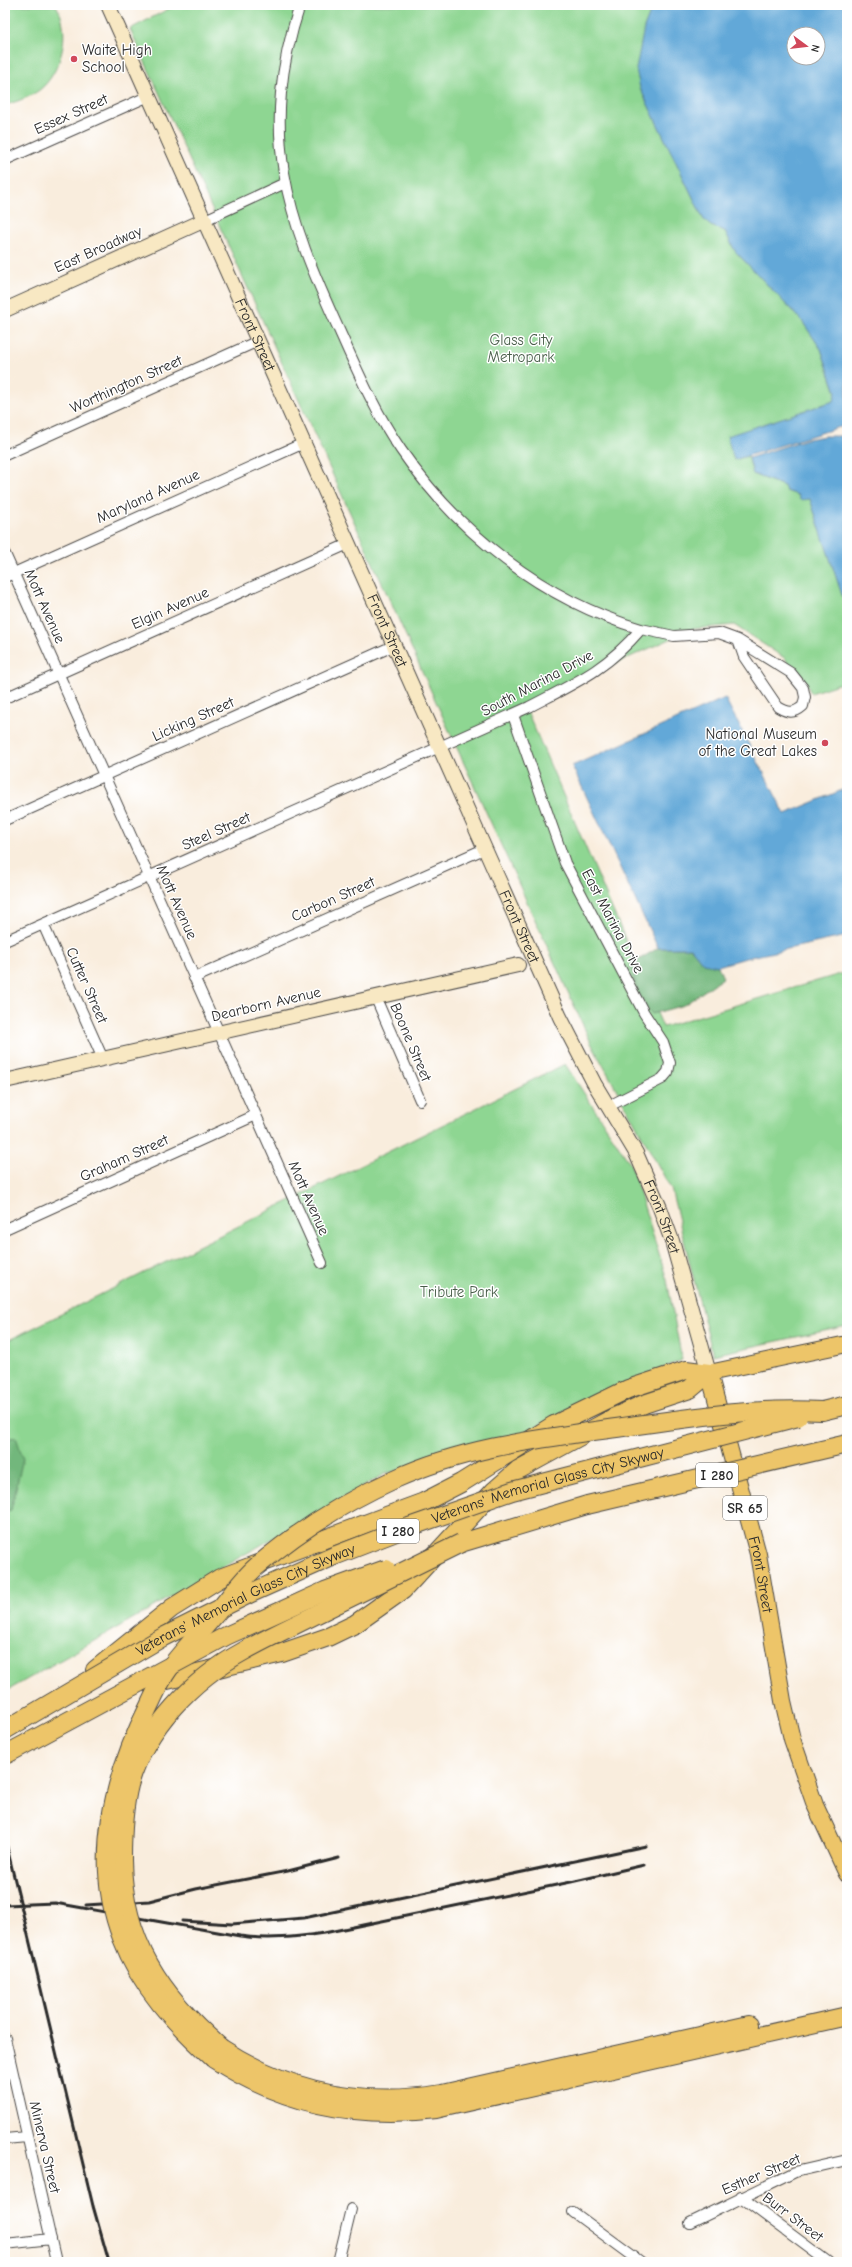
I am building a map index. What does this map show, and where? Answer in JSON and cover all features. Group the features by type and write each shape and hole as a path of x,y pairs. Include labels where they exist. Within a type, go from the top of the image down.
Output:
{"highway":[{"path":"6,1723 90,1673 172,1608 220,1578 424,1502 461,1483 554,1425 628,1388 686,1370 709,1373"},
{"path":"5,1748 22,1737 94,1700 113,1693 282,1653 328,1637 355,1624 403,1590 494,1491 518,1470 620,1415 650,1401 690,1389 709,1373"},
{"name":"Veterans' Memorial Glass City Skyway","path":"6,1723 162,1636 320,1562 402,1530 519,1489 847,1405"},
{"path":"822,1411 789,1408 658,1422 503,1445 449,1458 397,1478 354,1499 303,1530 253,1570 167,1672 136,1732 115,1790 107,1842 109,1890 122,1937 141,1978 161,2007 218,2053 261,2085 311,2103 355,2111 408,2112 436,2109 847,2016"},
{"name":"Veterans' Memorial Glass City Skyway","path":"5,1755 226,1636 325,1591 460,1543 587,1505 847,1444"},
{"path":"460,1543 242,1652 198,1682 173,1708 145,1744 129,1784 122,1832 122,1882 134,1934 148,1963 168,1995 218,2053 306,2088 360,2098 410,2099 442,2094 847,2003"}],"main road":[{"name":"Front Street","path":"108,5 304,442 393,646 536,961 560,1018 608,1106 636,1153 660,1208 672,1241 758,1554 782,1696 792,1739 815,1805 847,1874"},
{"name":"East Broadway","path":"5,310 205,220"},
{"name":"Dearborn Avenue","path":"5,1081 375,996 518,965"},
{"path":"709,1373 847,1344"}],"street":[{"path":"300,5 290,34 280,97 280,154 289,201 315,279 365,386 400,449 438,498 458,520 510,563 552,591 640,629 674,636 719,633 738,640 790,674 803,688 806,697 803,706 795,712 786,712 778,707 744,657 738,640"},
{"name":"Essex Street","path":"5,160 149,96"},
{"path":"205,220 285,183"},
{"name":"Worthington Street","path":"5,455 258,341"},
{"name":"Maryland Avenue","path":"9,575 304,442"},
{"name":"Elgin Avenue","path":"5,698 348,544"},
{"name":"Mott Avenue","path":"5,554 9,575 59,674 322,1263"},
{"name":"South Marina Drive","path":"439,748 513,715 594,674 622,651 640,629"},
{"name":"Licking Street","path":"5,820 393,646"},
{"name":"East Marina Drive","path":"513,715 565,863 644,1013 663,1042 670,1063 668,1072 662,1079 608,1106"},
{"name":"Steel Street","path":"5,941 439,748"},
{"name":"Carbon Street","path":"194,978 484,848"},
{"name":"Cutter Street","path":"43,924 103,1058"},
{"name":"Dearborn Avenue","path":"518,965 536,961"},
{"name":"Boone Street","path":"375,996 420,1100"},
{"name":"Graham Street","path":"5,1229 256,1115"},
{"name":"Minerva Street","path":"5,2038 56,2262"},
{"path":"5,2139 27,2137"},
{"name":"Esther Street","path":"690,2223 795,2172 847,2160"},
{"name":"Burr Street","path":"741,2197 828,2262"},
{"path":"338,2262 351,2210"},
{"path":"573,2212 641,2262"},
{"path":"5,2244 51,2239"}],"green space":[{"path":"9,5 56,5 61,15 64,36 60,58 51,78 40,90 21,100 5,105 5,7"},
{"name":"Glass City Metropark","path":"176,5 653,5 644,28 640,88 704,220 711,226 725,231 735,251 802,321 821,349 836,393 834,401 728,436 734,460 748,456 753,474 784,486 786,491 810,499 847,610 847,681 811,693 804,679 789,668 786,659 734,625 693,629 524,704 663,1027 847,972 847,1326 713,1355 671,1189 592,1045 130,29"},
{"path":"658,948 691,948 703,963 718,966 723,978 684,1005 652,1014 641,1002 630,965"},
{"name":"Tribute Park","path":"565,1064 631,1165 667,1280 682,1360 568,1409 519,1437 385,1474 5,1692 5,1342"},
{"path":"16,1437 23,1458 11,1510 5,1512 5,1439"}],"water":[{"path":"653,5 847,5 847,428 840,427 734,460 727,436 834,401 836,392 821,349 802,321 735,251 725,231 711,226 704,220 640,88 636,69 644,28"},
{"path":"825,436 847,436 847,610 810,499 800,500 798,495 786,491 784,486 753,474 749,458 807,439"},
{"path":"725,698 785,814 847,788 847,936 746,958 718,966 703,963 691,948 658,948 572,766"}],"railway":[{"path":"5,1839 93,2206 109,2262"},
{"path":"182,1921 232,1924 304,1918 646,1846"},
{"path":"86,1905 149,1901 196,1889 288,1871 339,1858"},
{"path":"5,1905 55,1903 240,1936 282,1938 324,1933 571,1882 644,1865"}],"place":[{"name":"Waite High School","path":"74,59"},
{"name":"National Museum of the Great Lakes","path":"825,743"}]}
